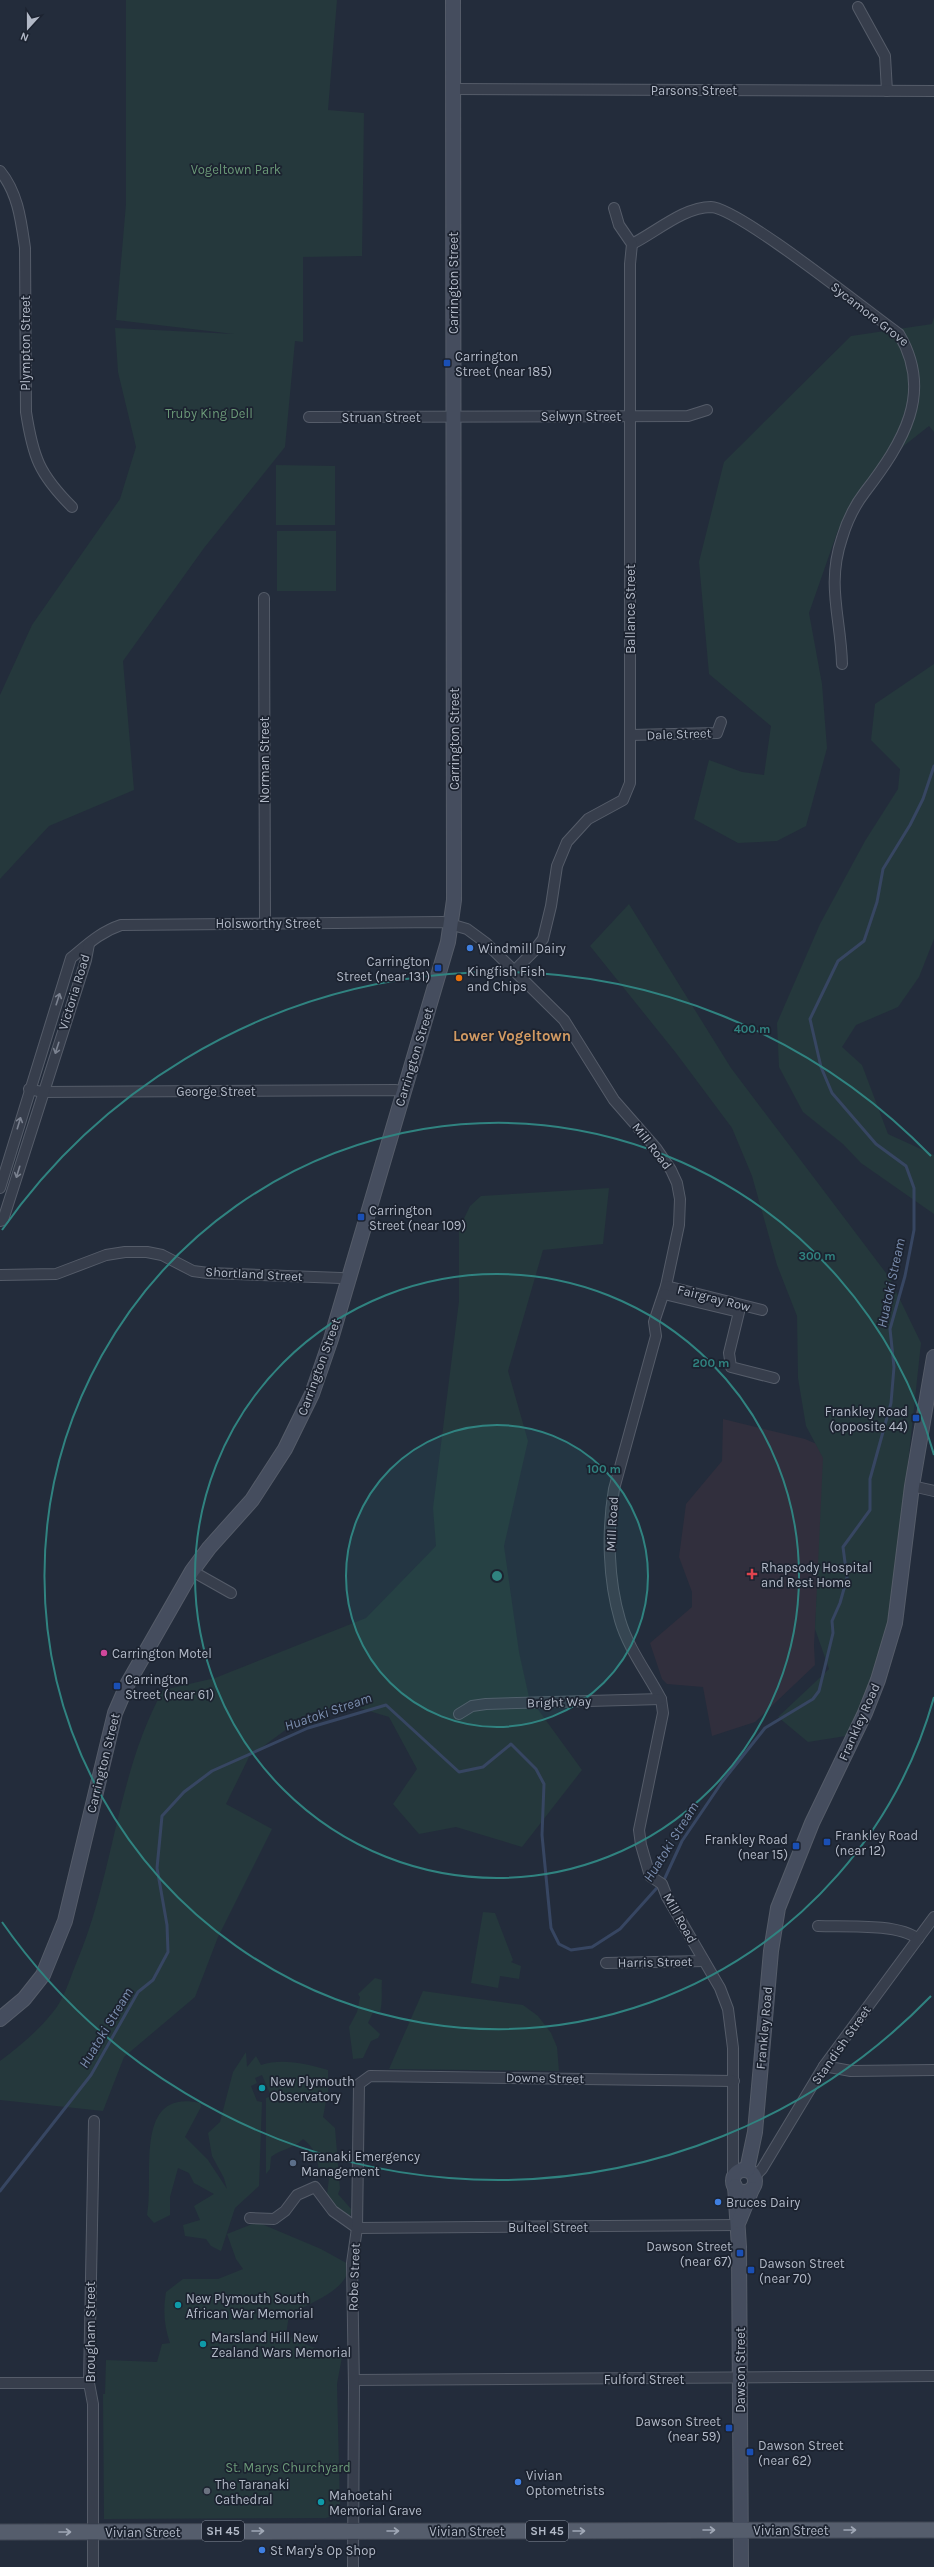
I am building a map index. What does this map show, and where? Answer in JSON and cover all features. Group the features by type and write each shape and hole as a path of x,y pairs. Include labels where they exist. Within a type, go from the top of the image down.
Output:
{"main road":[{"name":"Carrington Street","path":"0,2019 33,1988 43,1975 55,1948 73,1892 115,1713 128,1683 192,1571 208,1548 252,1500 285,1449 314,1387 348,1280 452,924 454,900 453,0"},
{"name":"Frankley Road","path":"760,2078 778,1908 812,1823 864,1713 889,1647 895,1623 912,1486 934,1357"},
{"name":"Dawson Street","path":"741,2567 739,2223 744,2178 755,2132 760,2078"},
{"name":"Vivian Street","path":"3,2534 93,2532 934,2530"}],"street":[{"path":"858,6 885,56 887,91"},
{"name":"Parsons Street","path":"454,89 934,92"},
{"name":"Plympton Street","path":"0,171 14,193 22,221 25,248 26,412 33,453 43,474 72,507"},
{"path":"614,208 619,225 632,244"},
{"name":"Sycamore Grove","path":"632,244 698,209 724,210 755,229 899,334 911,345 923,367"},
{"name":"Ballance Street","path":"515,970 533,952 542,939 551,906 556,866 567,842 588,819 615,806 628,794 630,783 630,264 632,244"},
{"name":"Selwyn Street","path":"454,417 688,416 706,410"},
{"name":"Struan Street","path":"309,417 454,417"},
{"path":"842,664 842,645 834,601 837,556 841,539 848,521 864,492 900,450 918,424"},
{"name":"Norman Street","path":"264,598 265,923"},
{"name":"Dale Street","path":"630,735 717,733 721,722"},
{"name":"Holsworthy Street","path":"89,944 108,929 121,925 443,922 452,924"},
{"name":"Mill Road","path":"452,924 472,932 515,970 564,1020 614,1100 656,1148 671,1170 677,1183 680,1199 679,1219 665,1290 654,1322 656,1336 614,1489 611,1508 610,1550 620,1620 661,1700 663,1713 639,1830 645,1863 650,1876 662,1884 724,1996 728,2009 733,2048 735,2136 744,2178"},
{"name":"Victoria Road","path":"0,1188 29,1089 71,958 89,944"},
{"name":"Victoria Road","path":"0,1221 3,1220 42,1092 86,960 89,944"},
{"name":"George Street","path":"29,1089 42,1092 396,1090 404,1092"},
{"name":"Shortland Street","path":"0,1275 56,1274 106,1255 125,1252 147,1252 162,1255 193,1271 208,1273 341,1278 348,1280"},
{"path":"665,1290 739,1312 729,1353 731,1367 774,1378"},
{"name":"Fairgray Row","path":"665,1290 762,1310"},
{"path":"912,1486 934,1491"},
{"path":"192,1571 231,1593"},
{"name":"Bright Way","path":"459,1714 472,1706 486,1704 661,1700"},
{"name":"Standish Street","path":"744,2178 762,2169 824,2066 934,1917"},
{"path":"818,1926 893,1930 912,1934 918,1939"},
{"name":"Harris Street","path":"606,1963 704,1961"},
{"path":"824,2066 851,2071 934,2070"},
{"name":"Downe Street","path":"359,2084 370,2076 734,2081"},
{"name":"Robe Street","path":"353,2567 354,2380 352,2263 357,2228 359,2084"},
{"name":"Brougham Street","path":"93,2567 92,2404 89,2383 94,2121"},
{"name":"Mill Road","path":"735,2136 744,2178"},
{"path":"250,2218 274,2219 285,2211 297,2195 315,2187 333,2211 357,2228"},
{"name":"Bulteel Street","path":"357,2228 739,2223"},
{"name":"Fulford Street","path":"354,2380 934,2376"},
{"path":"0,2383 89,2383"}],"shaded area":[{"name":"Rhapsody Hospital and Rest Home","path":"723,1419 805,1439 826,1448 814,1645 815,1665 755,1722 712,1736 703,1687 667,1684 662,1679 650,1643 692,1607 692,1592 679,1557 686,1504 722,1461"}],"green space":[{"path":"126,0 337,0 328,110 364,113 362,256 303,257 303,342 295,341 285,447 204,548 123,661 134,790 49,826 0,879 0,695 32,625 120,499 136,447 118,372 115,328 234,334 116,320 126,204"},
{"path":"934,317 934,432 929,426 891,456 838,530 809,613 822,684 827,748 806,826 777,841 738,843 694,819 709,760 742,772 764,775 771,726 709,674 699,562 724,462 851,336 932,324"},
{"path":"276,465 335,466 335,525 276,525"},
{"path":"277,531 336,531 336,591 277,591"},
{"path":"934,664 934,939 919,977 898,1007 856,1025 842,1047 862,1065 888,1134 934,1155 934,1214 861,1163 843,1144 803,1112 779,1067 777,1023 820,924 865,841 898,789 900,769 871,740 875,704"},
{"path":"629,904 731,1068 889,1277 921,1343 888,1649 846,1736 808,1742 778,1717 829,1669 815,1629 823,1458 806,1426 798,1378 797,1316 777,1265 752,1176 732,1128 676,1053 590,946"},
{"path":"609,1188 603,1244 543,1250 508,1371 528,1441 504,1546 519,1652 529,1697 582,1770 522,1847 456,1827 419,1834 393,1804 417,1769 389,1717 346,1704 307,1714 249,1757 226,1804 272,1829 218,1937 195,1997 124,2057 103,2111 0,2100 0,2061 15,2050 41,2026 57,2007 68,1984 88,1932 99,1897 135,1756 147,1723 163,1690 215,1678 366,1618 436,1546 433,1508 459,1301 459,1229 470,1206 481,1196"},
{"path":"483,1912 495,1913 513,1960 511,1962 521,1966 519,1979 500,1976 498,1988 471,1983"},
{"path":"375,1978 382,1980 381,2008 380,2012 374,2010 368,2023 380,2034 378,2038 371,2041 363,2058 353,2059 349,2027 357,2012 360,1997 358,1994"},
{"path":"423,1991 523,2005 538,2016 551,2033 557,2047 559,2071 389,2069"},
{"path":"246,2052 247,2067 256,2056 261,2065 286,2062 303,2064 328,2070 328,2091 323,2117 335,2128 340,2189 338,2194 352,2210 350,2216 344,2216 327,2194 329,2178 319,2172 315,2153 303,2139 271,2157 270,2169 266,2174 266,2098 271,2096 262,2075 255,2078 257,2083 251,2086 257,2101 262,2102 259,2186 235,2208 221,2251 211,2246 206,2239 185,2236 183,2225 200,2220 194,2206 214,2194 194,2183 189,2173 178,2168 170,2197 170,2215 154,2223 147,2215 151,2139 155,2122 164,2109 179,2102 200,2103 201,2107 185,2137 208,2160 227,2189 224,2178 212,2156 208,2133 220,2122 233,2072"},
{"name":"St. Marys Churchyard","path":"257,2222 321,2249 350,2265 342,2282 335,2289 317,2301 289,2315 286,2335 307,2345 342,2357 337,2384 340,2509 336,2515 326,2518 104,2519 103,2394 105,2394 106,2360 157,2362 162,2344 170,2343 166,2330 165,2318 166,2292 183,2279 218,2279 243,2269 236,2259 227,2234"}],"waterway":[{"name":"Huatoki Stream","path":"0,2191 91,2075 138,1992 153,1980 168,1952 167,1925 157,1868 162,1816 184,1792 212,1771 308,1728 386,1705 459,1772 483,1767 511,1744 536,1769 544,1784 542,1835 551,1928 559,1944 571,1950 592,1947 620,1929 664,1880 682,1841 722,1782 765,1728 813,1699 819,1691 833,1633 832,1621 840,1603 847,1578 843,1547 870,1510 870,1479 891,1403 894,1367 890,1329 905,1276 914,1230 914,1188 906,1166 876,1144 832,1093 821,1067 810,1019 838,961 864,941 877,902 883,869 910,825 923,799 934,766"}],"place":[{"name":"Carrington Street (near 185)","path":"447,363"},
{"name":"Windmill Dairy","path":"470,948"},
{"name":"Carrington Street (near 131)","path":"438,968"},
{"name":"Kingfish Fish and Chips","path":"459,978"},
{"name":"Carrington Street (near 109)","path":"361,1217"},
{"name":"Frankley Road (opposite 44)","path":"916,1418"},
{"name":"Rhapsody Hospital and Rest Home","path":"752,1574"},
{"name":"Carrington Motel","path":"104,1653"},
{"name":"Carrington Street (near 61)","path":"117,1686"},
{"name":"Frankley Road (near 12)","path":"827,1842"},
{"name":"Frankley Road (near 15)","path":"796,1846"},
{"name":"New Plymouth Observatory","path":"262,2088"},
{"name":"Taranaki Emergency Management","path":"293,2163"},
{"name":"Bruces Dairy","path":"718,2202"},
{"name":"Dawson Street (near 67)","path":"740,2253"},
{"name":"Dawson Street (near 70)","path":"751,2270"},
{"name":"New Plymouth South African War Memorial","path":"178,2305"},
{"name":"Marsland Hill New Zealand Wars Memorial","path":"203,2344"},
{"name":"Dawson Street (near 59)","path":"729,2428"},
{"name":"Dawson Street (near 62)","path":"750,2452"},
{"name":"Vivian Optometrists","path":"518,2482"},
{"name":"The Taranaki Cathedral","path":"207,2491"},
{"name":"Mahoetahi Memorial Grave","path":"321,2502"},
{"name":"St Mary's Op Shop","path":"262,2550"}],"district":[{"name":"Lower Vogeltown","path":"512,1036"}],"park label":[{"name":"Vogeltown Park","path":"236,169"},
{"name":"Truby King Dell","path":"209,413"}]}
